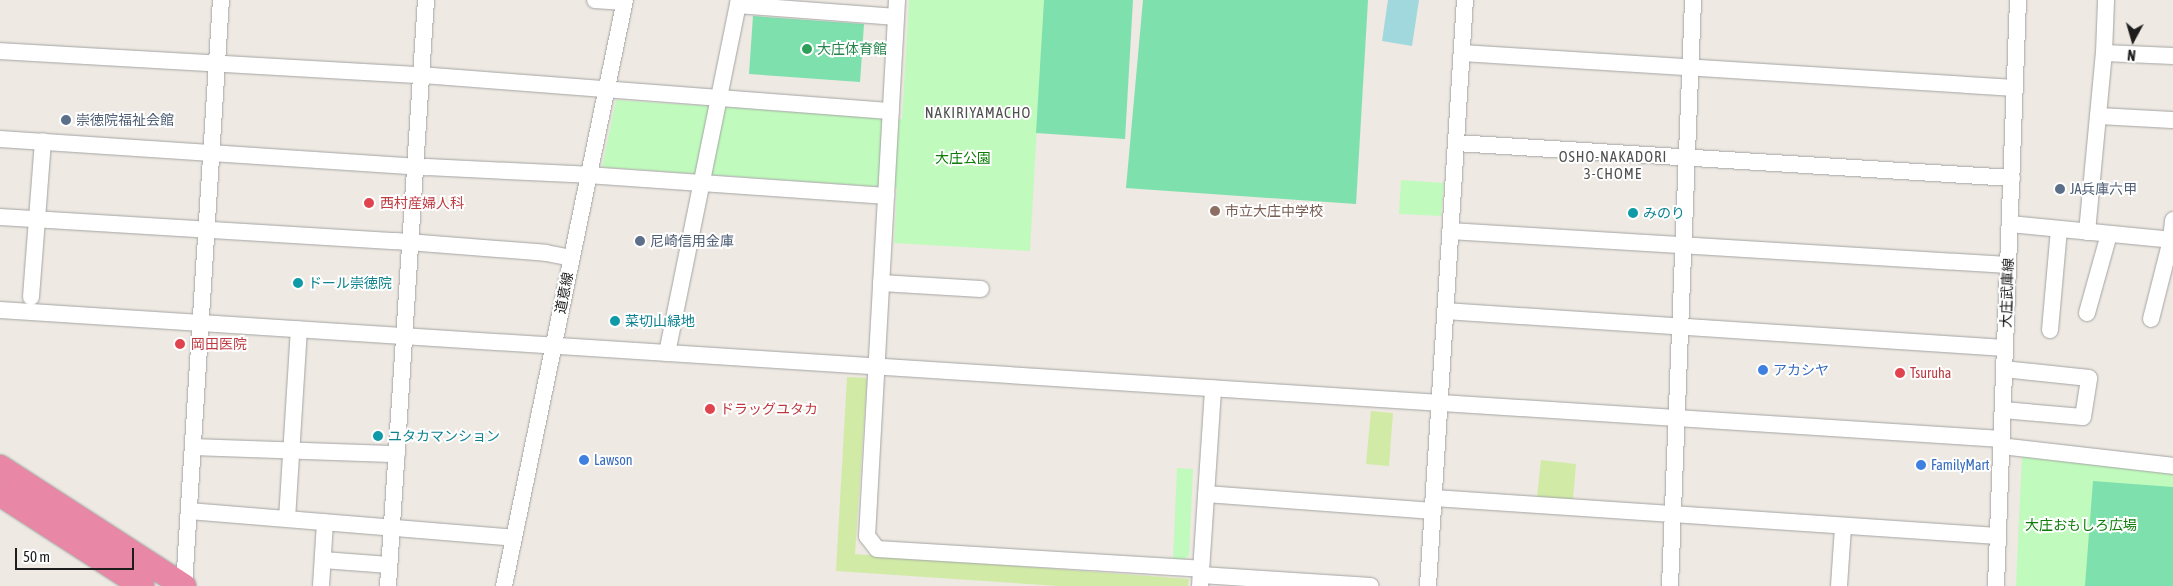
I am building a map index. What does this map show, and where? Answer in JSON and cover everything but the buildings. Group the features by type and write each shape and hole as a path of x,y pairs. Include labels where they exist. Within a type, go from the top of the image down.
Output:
{"highway":[{"path":"0,467 184,586"},
{"path":"0,494 142,586"}],"street":[{"path":"184,586 221,0"},
{"path":"388,586 426,0"},
{"path":"595,0 624,1"},
{"path":"897,0 868,536 877,549 1201,577 1371,586"},
{"path":"1428,586 1465,0"},
{"path":"1670,586 1693,0"},
{"name":"大庄武庫線","path":"1996,586 2018,0"},
{"path":"2087,232 2104,53 2106,0"},
{"name":"道意線","path":"504,586 624,1"},
{"path":"667,353 739,3 896,17"},
{"path":"0,51 421,76 891,111"},
{"path":"1462,53 1690,69 2015,88"},
{"path":"2104,53 2173,56"},
{"path":"2098,116 2173,120"},
{"path":"0,139 588,174 886,196"},
{"path":"31,297 43,141"},
{"path":"1456,143 2012,178"},
{"path":"0,217 206,229 546,253 571,258"},
{"path":"2151,319 2172,240 2173,220"},
{"path":"2010,224 2172,240"},
{"path":"2050,330 2059,229"},
{"path":"1450,231 2008,265"},
{"path":"2087,313 2108,234"},
{"path":"881,283 981,289"},
{"path":"0,310 1677,417 2001,442 2173,466"},
{"path":"1445,311 2005,348"},
{"path":"287,519 299,329"},
{"path":"2003,410 2083,417 2088,378 2004,369"},
{"path":"1201,577 1213,388"},
{"path":"193,447 397,454"},
{"path":"1206,494 1673,514 1998,536"},
{"path":"189,511 514,538"},
{"path":"321,586 326,522"},
{"path":"1839,586 1843,527"},
{"path":"323,560 389,565"}],"green space":[{"name":"大庄公園","path":"909,0 1044,0 1030,251 894,243 897,188 602,167 616,100 902,119"},
{"path":"1044,0 1133,0 1125,139 1036,133"},
{"path":"1143,0 1368,0 1356,204 1126,188"},
{"name":"大庄体育館","path":"753,16 864,24 860,82 749,74"},
{"path":"1401,180 1444,183 1441,216 1399,214"},
{"path":"847,377 867,378 855,554 1189,579 1188,586 1058,586 836,571"},
{"path":"1371,411 1393,413 1389,466 1366,464"},
{"name":"大庄おもしろ広場","path":"2022,456 2173,474 2173,586 2016,586"},
{"path":"1541,460 1576,464 1573,500 1537,497"},
{"path":"1177,468 1193,469 1189,555 1184,560 1173,559"},
{"path":"2093,481 2173,487 2173,586 2085,586"}],"water":[{"path":"1388,0 1419,0 1412,46 1382,41"}],"place":[{"name":"大庄体育館","path":"807,49"},
{"name":"崇徳院福祉会館","path":"66,120"},
{"name":"JA兵庫六甲","path":"2060,189"},
{"name":"西村産婦人科","path":"369,203"},
{"name":"市立大庄中学校","path":"1215,211"},
{"name":"みのり","path":"1633,213"},
{"name":"尼崎信用金庫","path":"640,241"},
{"name":"ドール崇徳院","path":"298,283"},
{"name":"菜切山緑地","path":"615,321"},
{"name":"岡田医院","path":"180,344"},
{"name":"アカシヤ","path":"1763,370"},
{"name":"Tsuruha","path":"1900,373"},
{"name":"ドラッグユタカ","path":"710,409"},
{"name":"ユタカマンション","path":"378,436"},
{"name":"Lawson","path":"584,460"},
{"name":"FamilyMart","path":"1921,465"}],"district":[{"name":"NAKIRIYAMACHO","path":"978,113"},
{"name":"OSHO-NAKADORI 3-CHOME","path":"1613,164"}]}
